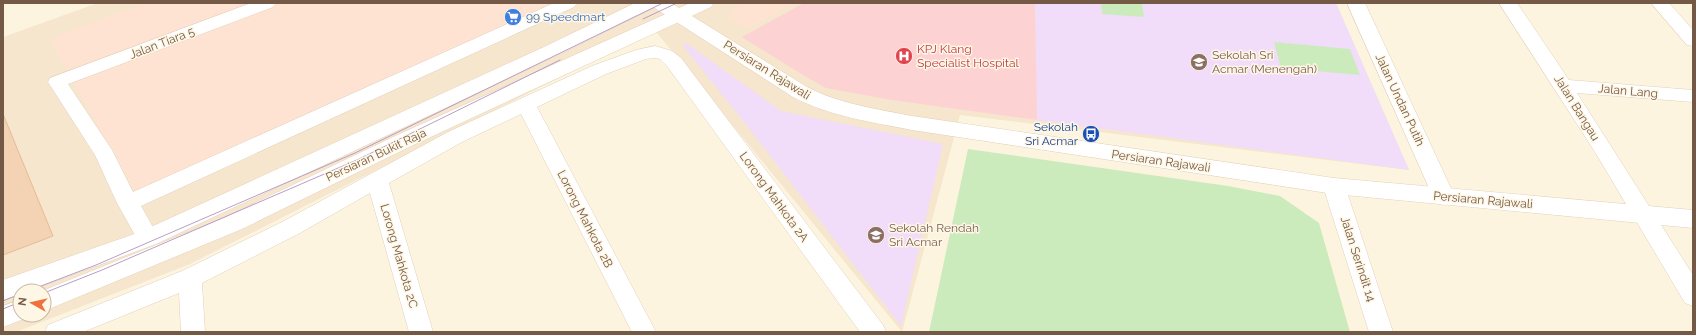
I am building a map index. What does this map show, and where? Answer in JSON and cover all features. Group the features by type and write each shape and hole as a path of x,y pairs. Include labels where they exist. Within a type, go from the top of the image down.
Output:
{"main road":[{"name":"Persiaran Bukit Raja","path":"3,290 148,238 551,51 649,3"},
{"name":"Persiaran Rajawali","path":"659,3 800,92 817,101 912,123 1334,186 1693,219"},
{"name":"Persiaran Bukit Raja","path":"52,298 234,223 401,142 705,3"}],"street":[{"name":"Jalan Tiara 5","path":"128,204 105,155 86,123 57,82 267,3"},
{"path":"148,238 128,204 568,3"},
{"name":"Jalan Undan Putih","path":"1356,3 1444,197"},
{"name":"Jalan Bangau","path":"1508,3 1563,86 1693,296"},
{"path":"1660,3 1693,41"},
{"name":"Lorong Mahkota 2A","path":"526,105 599,70 642,54 655,52 666,55 674,62 874,332"},
{"name":"Jalan Lang","path":"1563,86 1693,96"},
{"path":"56,332 190,278 292,227 455,137 526,105"},
{"name":"Lorong Mahkota 2B","path":"526,105 644,332"},
{"name":"Lorong Mahkota 2C","path":"377,180 421,332"},
{"name":"Jalan Serindit 14","path":"1334,186 1381,332"},
{"path":"190,278 193,332"}],"shaded area":[{"path":"98,3 1336,3 1409,170 960,115 902,332 653,28 642,36 190,264 52,318 52,283 12,283 12,323 39,323 16,332 3,332 3,37"},
{"path":"146,3 559,3 137,195 52,44 56,36"},
{"path":"742,3 795,3 746,29 729,17 738,5"},
{"name":"KPJ Klang Specialist Hospital","path":"804,3 1035,3 1037,120 892,100 826,88 742,37"},
{"name":"Sekolah Sri Acmar (Menengah)","path":"1035,3 1336,3 1409,170 1037,120"},
{"name":"Sekolah Rendah Sri Acmar","path":"686,43 781,111 943,144 901,326 745,123 683,46"}],"green space":[{"path":"1101,3 1142,3 1144,17 1102,14"},
{"path":"1274,42 1350,49 1360,75 1281,68"},
{"path":"968,149 1228,186 1280,196 1319,223 1350,332 929,332"}],"building":[{"path":"3,114 53,236 3,255"}],"tram line":[{"path":"49,283 96,265 355,153 663,3"},
{"path":"643,19 677,3"},
{"path":"52,290 102,270 359,159 560,60"},
{"path":"3,301 12,297"},
{"path":"3,309 12,305"}],"place":[{"name":"99 Speedmart","path":"513,17"},
{"name":"KPJ Klang Specialist Hospital","path":"904,56"},
{"name":"Sekolah Sri Acmar (Menengah)","path":"1199,62"},
{"name":"Sekolah Sri Acmar","path":"1091,134"},
{"name":"Sekolah Rendah Sri Acmar","path":"876,235"}]}
